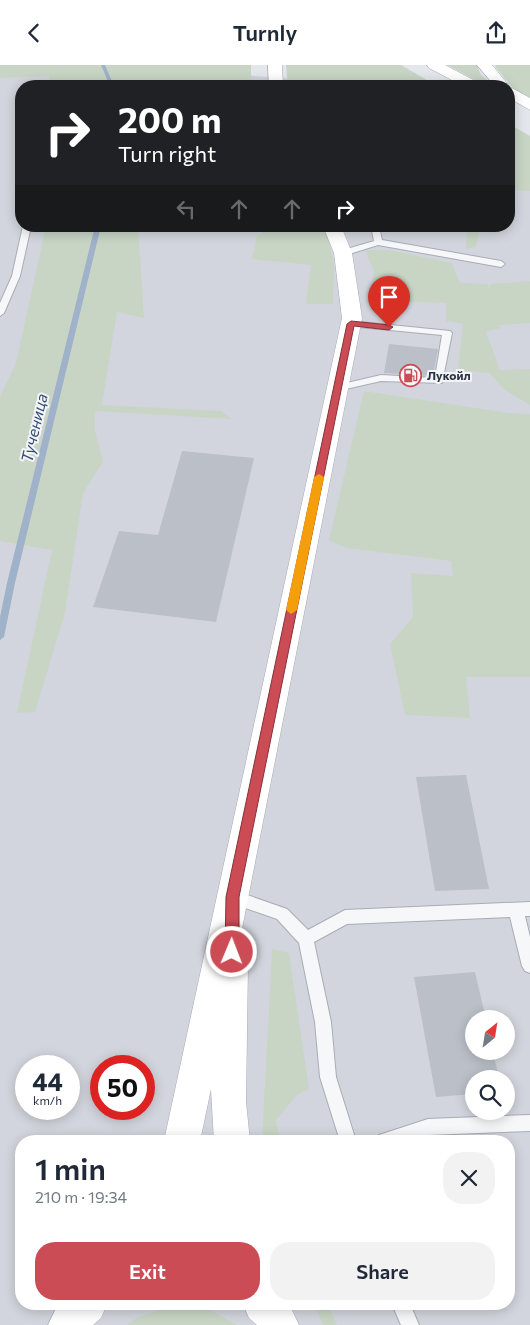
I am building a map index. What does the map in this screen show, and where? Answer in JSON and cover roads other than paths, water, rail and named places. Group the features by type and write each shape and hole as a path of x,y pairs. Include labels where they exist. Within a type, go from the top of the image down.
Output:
{"main road":[{"path":"275,65 276,80"},
{"path":"434,65 463,80"},
{"path":"484,65 498,80"},
{"path":"515,95 530,105"},
{"path":"515,108 530,117"},
{"path":"183,1135 351,324 352,318 342,253 334,232"},
{"path":"231,1135 228,1102 233,897"},
{"path":"68,1325 80,1310"}],"lane":[{"path":"0,313 16,276 26,232"},
{"path":"376,232 378,242"},
{"path":"342,253 378,242 501,264"},
{"path":"337,388 381,378 439,381 447,333 351,324"},
{"path":"233,897 282,914 306,939 323,1022 328,1077 346,1135"},
{"path":"306,939 345,917 523,909 530,966"},
{"path":"403,1135 428,1127 530,1123"},
{"path":"404,1310 410,1325"}],"waterway":[{"name":"Тученица","path":"103,65 109,80"},
{"name":"Тученица","path":"0,637 11,583 97,232"}],"place":[{"name":"Лукойл","path":"411,376"}]}
